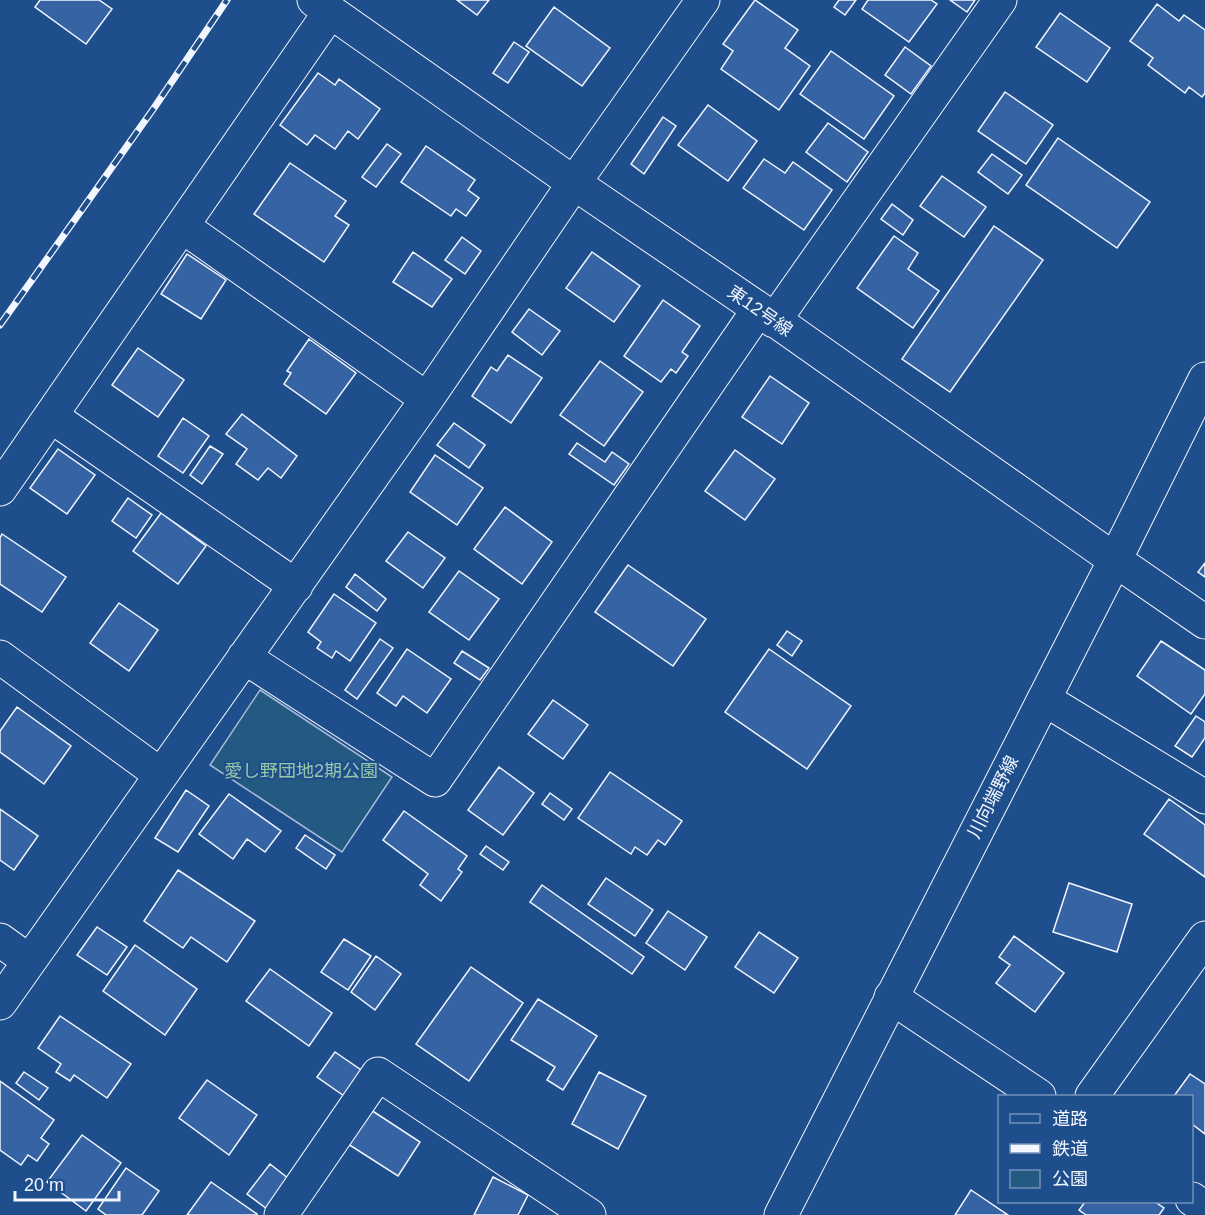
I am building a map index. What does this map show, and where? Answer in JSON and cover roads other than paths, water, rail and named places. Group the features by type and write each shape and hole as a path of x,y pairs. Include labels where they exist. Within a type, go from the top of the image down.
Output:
{"street":[{"path":"0,1003 428,399 574,183 703,0"},
{"path":"244,657 435,780 766,315 999,0"},
{"path":"0,489 333,7"},
{"name":"東12号線","path":"333,7 574,183 1205,622"},
{"path":"182,226 428,399"},
{"name":"川向端野線","path":"781,1215 1205,379"},
{"path":"51,416 296,586"},
{"path":"0,657 161,776"},
{"path":"1044,699 1205,797"},
{"path":"1093,1095 1205,938"},
{"path":"0,940 29,961"},
{"path":"891,997 1038,1095"},
{"path":"281,1215 378,1074 589,1215"}],"railway":[{"path":"0,325 154,108 227,0"}],"park label":[{"name":"愛し野団地2期公園","path":"301,771"}]}
